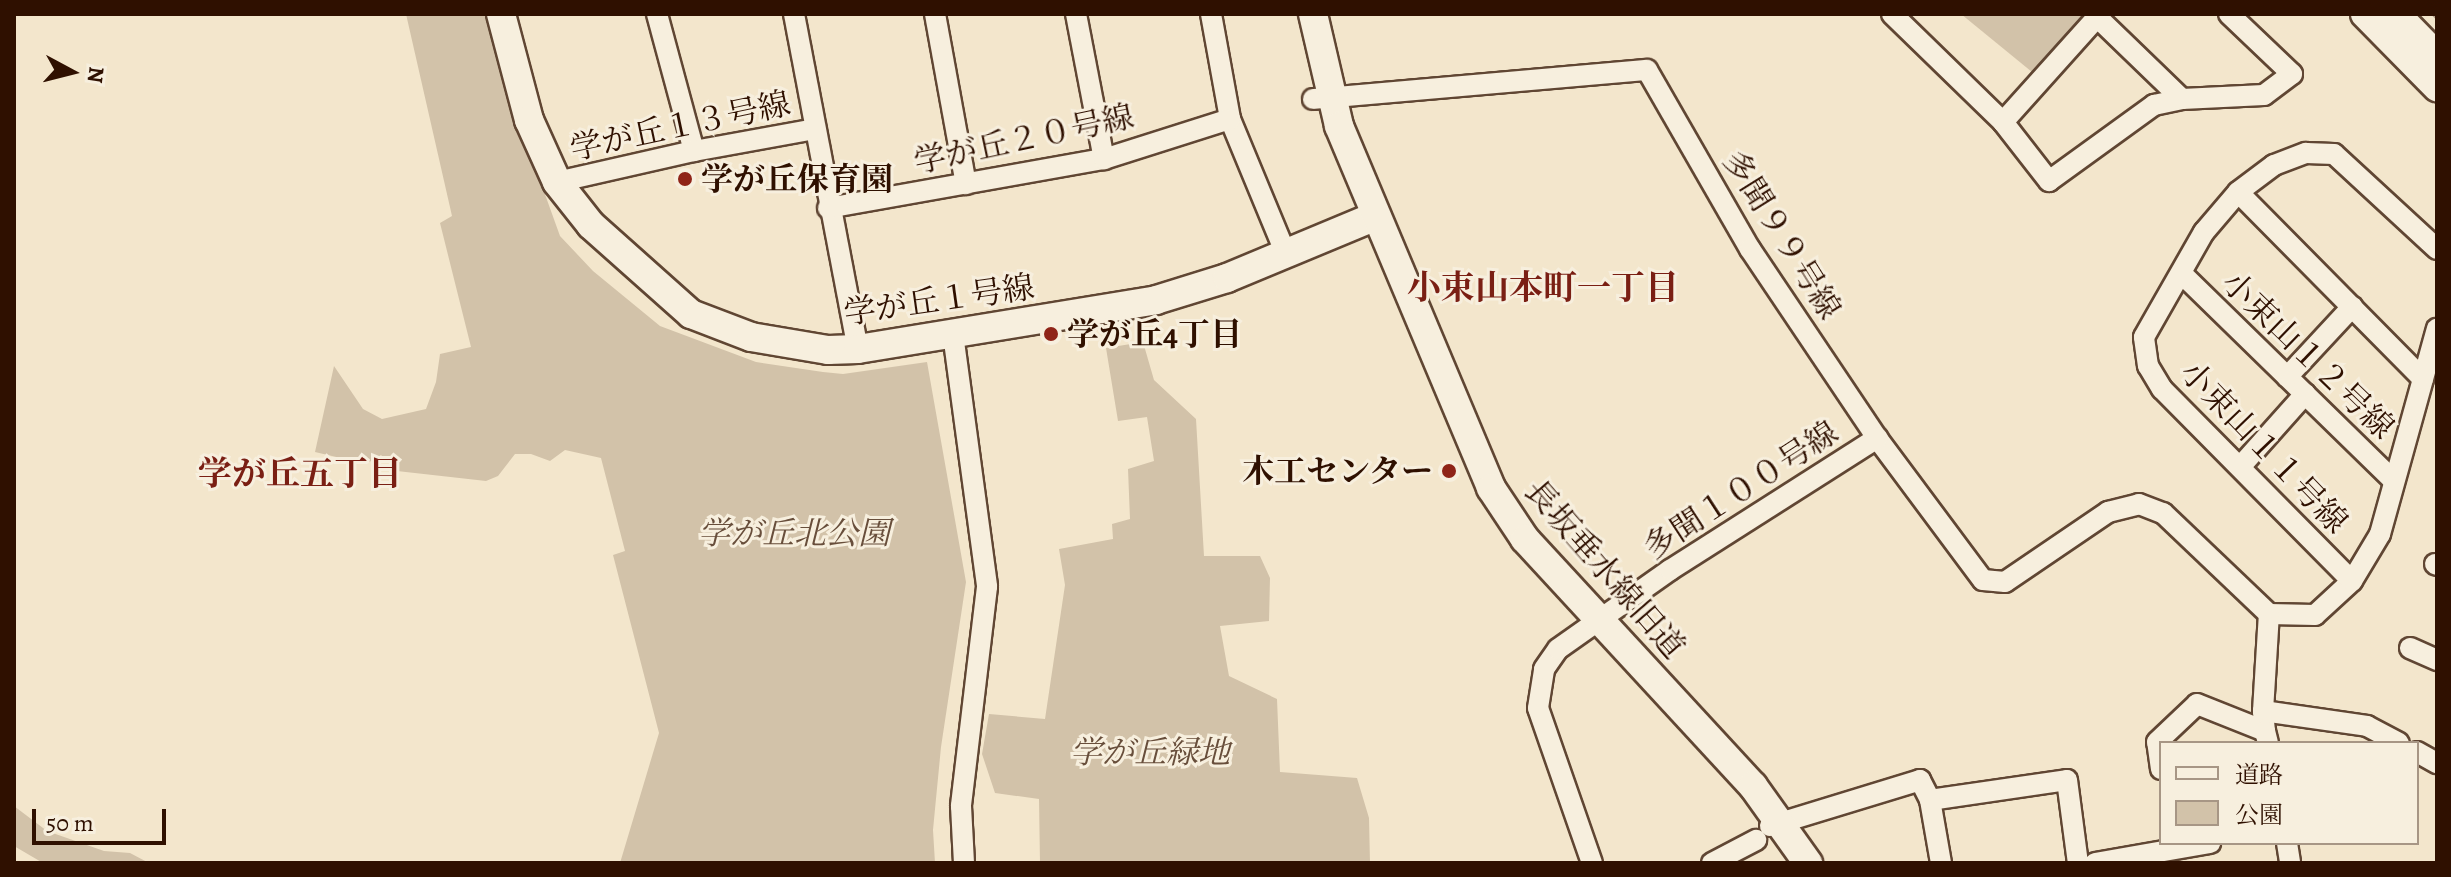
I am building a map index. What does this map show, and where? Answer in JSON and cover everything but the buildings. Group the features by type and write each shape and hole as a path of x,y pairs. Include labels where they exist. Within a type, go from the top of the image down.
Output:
{"street":[{"name":"学が丘１号線","path":"501,14 529,120 557,182 591,225 691,314 751,337 828,350 858,349 1180,294 1368,219"},
{"path":"657,14 694,151"},
{"path":"794,14 828,208 858,349"},
{"path":"935,14 966,184"},
{"path":"1076,14 1104,159"},
{"path":"1211,14 1230,119 1286,254"},
{"name":"長坂垂水線旧道","path":"1296,14 1322,98 1479,501 1524,563 1592,624 1768,830 1789,863"},
{"name":"長坂垂水線旧道","path":"1313,14 1322,98"},
{"path":"1902,17 2003,122 2049,181 2154,105 2182,99 2264,95 2292,74 2229,14"},
{"path":"2365,14 2437,87"},
{"path":"2396,14 2437,56"},
{"path":"2003,122 2098,16 2182,99"},
{"name":"多聞９９号線","path":"1322,98 1647,70 1750,249 1877,438 1983,580 2005,582 2108,512 2139,504 2163,513 2269,614"},
{"name":"学が丘２０号線","path":"828,208 1104,159 1230,119"},
{"name":"学が丘１３号線","path":"557,182 694,151 815,129"},
{"name":"小束山１１号線","path":"2352,581 2162,389 2148,366 2144,337 2204,232 2238,192 2274,165 2306,153 2334,154 2437,249"},
{"path":"2238,192 2423,379"},
{"name":"小束山１２号線","path":"2182,274 2393,480"},
{"path":"2287,377 2352,307"},
{"name":"小束山１１号線","path":"2269,614 2315,615 2352,581 2380,534 2437,329"},
{"path":"953,334 987,587 961,806 964,863"},
{"path":"2240,467 2305,394"},
{"name":"多聞１００号線","path":"1592,863 1538,708 1544,669 1558,649 1592,624 1670,570 1877,438"},
{"path":"2265,728 2269,614"},
{"path":"2410,648 2437,660"},
{"path":"2159,756 2157,742 2197,704 2265,728 2367,726 2395,741"},
{"path":"2419,753 2437,763"},
{"path":"1712,863 1768,830 1920,780 1930,800 1941,863"},
{"path":"1930,800 2067,780 2078,863"},
{"name":"長坂垂水線旧道","path":"1768,830 1808,863"},
{"path":"2095,863 2174,846"}],"green space":[{"name":"学が丘北公園","path":"406,14 488,14 511,100 560,236 593,271 660,326 756,362 823,372 843,374 927,362 966,582 941,747 933,830 935,863 620,863 659,733 613,555 625,551 601,458 565,450 550,461 531,454 515,454 498,476 486,481 397,471 381,455 366,464 315,452 334,366 363,409 382,419 426,409 436,382 440,354 471,347 440,223 452,216"},
{"path":"1961,14 2086,14 2032,72"},
{"name":"学が丘緑地","path":"1143,342 1154,380 1196,419 1204,556 1260,556 1270,578 1269,621 1220,626 1229,676 1277,699 1280,772 1357,778 1369,818 1370,863 1040,863 1039,799 995,793 982,754 989,714 1045,719 1065,585 1059,549 1113,539 1112,524 1130,519 1128,469 1154,461 1147,417 1118,421 1106,348"},
{"path":"14,806 47,831 104,851 130,853 149,863 43,863 14,846"}],"waterway":[{"path":"2434,14 2437,17"}],"place":[{"name":"学が丘保育園","path":"685,179"},
{"name":"学が丘4丁目","path":"1051,334"},
{"name":"木工センター","path":"1449,471"}],"district":[{"name":"小束山本町一丁目","path":"1543,288"},
{"name":"学が丘五丁目","path":"300,474"}]}
